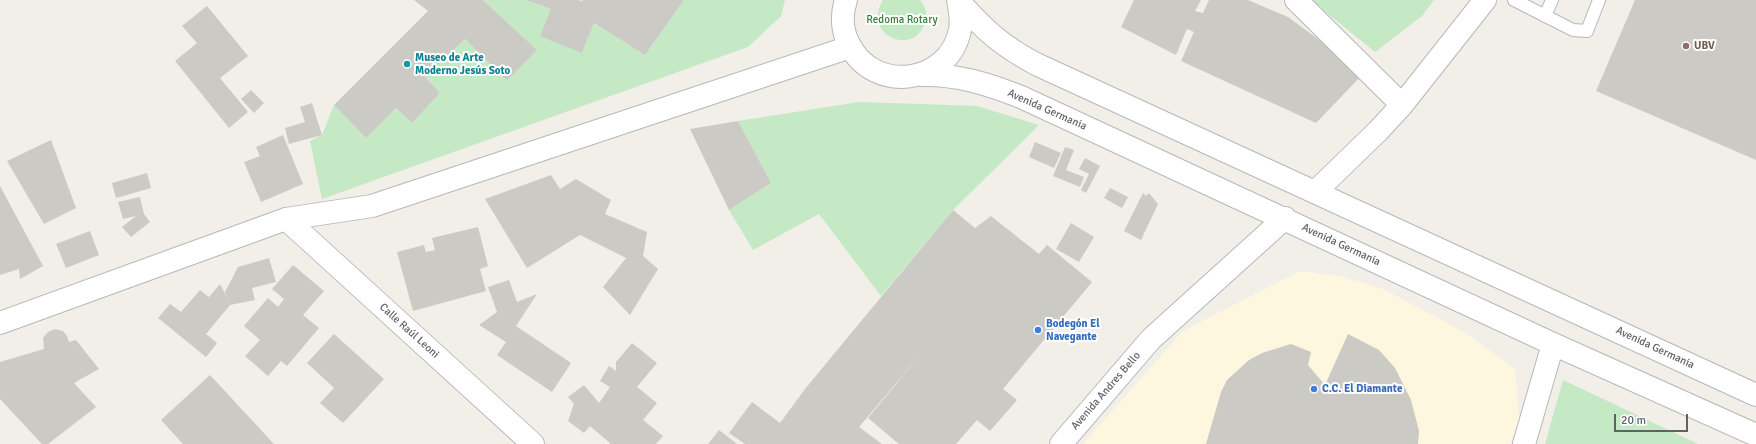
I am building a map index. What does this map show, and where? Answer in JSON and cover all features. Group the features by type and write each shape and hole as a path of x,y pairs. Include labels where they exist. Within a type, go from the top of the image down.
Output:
{"street":[{"path":"835,0 843,22 846,38 850,47 863,63 876,72 891,77 906,78 921,75 935,68 946,58 955,45 960,30 961,15 958,0"},
{"path":"843,22 846,0"},
{"name":"Avenida Germania","path":"958,0 981,26 1015,53 1756,395"},
{"path":"1296,0 1402,105"},
{"path":"1315,192 1378,131 1402,105 1485,0"},
{"path":"0,323 286,219 372,206 850,47"},
{"name":"Avenida Germania","path":"921,75 957,77 996,87 1285,218 1553,344 1756,435"},
{"name":"Avenida Andres Bello","path":"1061,444 1151,338 1285,218"},
{"name":"Calle Raúl Leoni","path":"286,219 533,444"},
{"path":"1524,444 1553,344"}],"lane":[{"path":"1514,0 1573,30 1586,31 1599,0"},
{"path":"1545,16 1552,0"}],"shaded area":[{"path":"1300,271 1339,276 1381,288 1466,333 1515,369 1519,418 1511,444 1083,444 1183,331"}],"green space":[{"path":"483,0 526,0 551,9 582,53 594,23 645,55 684,0 785,0 781,16 748,47 322,199 310,141 322,135 334,105 366,138 396,108 412,123 440,93 425,77 465,39 507,81 537,50"},
{"name":"Redoma Rotary","path":"883,0 920,0 924,5 926,17 925,23 919,33 910,39 901,40 891,37 883,31 879,23 878,12"},
{"path":"1311,0 1434,0 1422,16 1375,52"},
{"path":"859,102 977,106 1039,125 953,210 881,296 819,214 753,250 729,210 771,183 738,121"},
{"path":"1563,380 1698,444 1545,444"}],"building":[{"name":"Museo de Arte Moderno Jesús Soto","path":"414,0 483,0 537,50 507,81 465,39 425,77 440,93 412,123 396,108 366,138 334,105 428,11"},
{"path":"526,0 684,0 645,55 594,23 582,53 540,36 551,9"},
{"path":"1134,0 1201,0 1195,11 1203,13 1209,0 1248,0 1288,17 1364,73 1316,123 1181,61 1194,32 1187,29 1176,55 1121,27"},
{"name":"UBV","path":"1635,0 1756,0 1756,160 1596,91"},
{"path":"207,6 248,56 220,78 248,112 229,128 175,61 197,43 182,26"},
{"path":"251,90 264,103 254,113 241,99"},
{"path":"312,103 322,135 289,144 285,128 305,122 300,107"},
{"path":"738,121 771,183 729,210 690,129"},
{"path":"283,135 303,184 261,202 244,162 260,156 256,147"},
{"path":"51,140 76,208 44,224 7,161"},
{"path":"1035,142 1061,153 1054,168 1029,157"},
{"path":"1065,147 1074,150 1066,170 1084,177 1080,187 1053,176"},
{"path":"1085,158 1100,166 1086,193 1081,190 1089,174 1079,169"},
{"path":"147,173 151,188 116,198 112,183"},
{"path":"551,175 560,189 576,179 611,200 605,214 647,232 643,256 658,269 630,315 603,287 626,258 580,235 527,268 485,199"},
{"path":"0,186 43,266 20,279 19,269 0,275"},
{"path":"1110,188 1128,197 1122,208 1104,198"},
{"path":"1143,193 1146,196 1149,193 1158,204 1141,240 1124,231"},
{"path":"140,197 144,214 150,222 131,237 122,227 136,216 123,219 118,202"},
{"path":"953,210 975,228 991,216 1039,254 1047,245 1092,282 1003,389 1017,400 990,431 977,420 956,444 899,444 868,418 922,353 859,427 882,444 745,444 729,433 752,402 780,423 805,389"},
{"path":"1071,223 1094,237 1079,262 1056,249"},
{"path":"478,227 488,266 480,269 486,291 413,311 397,252 424,245 426,252 435,250 432,238"},
{"path":"90,231 99,255 66,268 56,244"},
{"path":"269,258 276,282 252,288 255,300 230,305 206,334 217,343 206,357 158,318 170,304 181,312 200,290 209,297 220,284 229,301 225,292 238,267"},
{"path":"293,265 324,291 303,315 319,328 287,366 281,361 268,376 245,356 260,340 244,326 268,298 278,307 284,299 272,289"},
{"path":"509,280 517,302 537,294 516,326 571,363 552,392 497,355 506,342 479,325 497,312 488,287"},
{"path":"55,329 63,331 69,342 76,340 99,369 74,383 96,407 48,444 42,444 0,399 0,362 44,349 43,338 48,332"},
{"path":"334,334 384,379 343,423 320,403 334,388 307,363"},
{"name":"C.C. El Diamante","path":"1348,334 1379,350 1395,368 1411,400 1419,431 1418,444 1206,444 1221,392 1227,380 1249,360 1262,353 1291,344 1311,352 1308,365 1325,385"},
{"path":"632,343 657,363 637,387 657,403 643,420 663,436 656,444 609,444 610,443 590,426 584,433 568,421 574,404 568,397 584,385 599,403 610,387 600,381 609,366 616,371 616,362"},
{"path":"210,375 274,444 183,444 161,420"},
{"path":"719,430 737,444 708,444"}],"place":[{"name":"UBV","path":"1686,46"},
{"name":"Museo de Arte Moderno Jesús Soto","path":"407,64"},
{"name":"Bodegón El Navegante","path":"1038,330"},
{"name":"C.C. El Diamante","path":"1314,389"}]}
